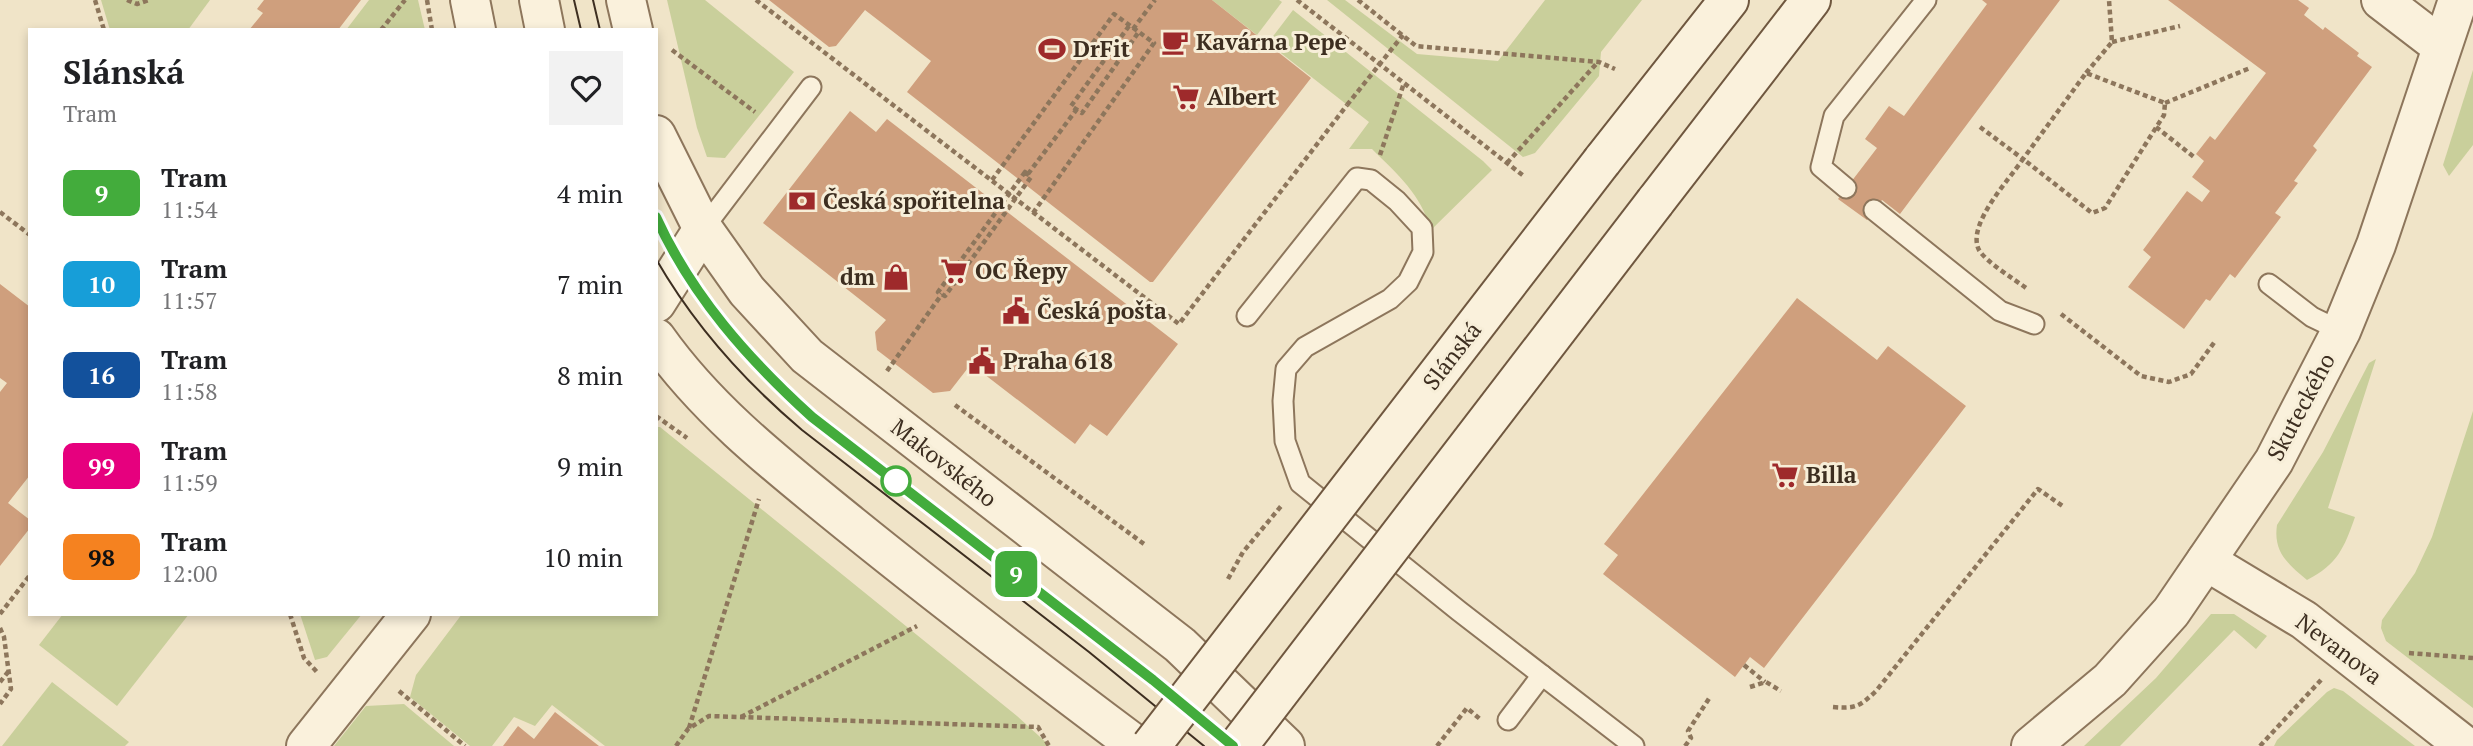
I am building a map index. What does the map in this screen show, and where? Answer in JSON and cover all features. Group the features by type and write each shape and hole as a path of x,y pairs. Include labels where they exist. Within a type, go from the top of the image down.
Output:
{"street":[{"path":"470,0 476,28"},
{"path":"539,0 545,28"},
{"path":"626,0 633,28"},
{"name":"Slánská","path":"1151,746 1729,0"},
{"path":"1238,746 1811,0"},
{"path":"2381,0 2441,46"},
{"name":"Skuteckého","path":"2031,746 2110,680 2171,612 2274,461 2341,331 2376,245 2458,0"},
{"name":"Makovského","path":"658,139 703,229 747,291 807,356 1180,645 1285,746"},
{"path":"658,300 703,229"},
{"path":"658,341 677,368 719,414 775,463 887,554 1137,746"},
{"name":"Nevanova","path":"2206,561 2304,620 2465,746"},
{"path":"306,746 409,616"}],"lane":[{"path":"1846,188 1821,167 1835,116 1926,0"},
{"path":"703,229 811,87"},
{"path":"1247,316 1357,178 1371,180 1397,201 1422,229 1423,252 1408,282 1390,299 1305,347 1286,369 1283,401 1285,441 1300,483 1634,746"},
{"path":"1874,210 2000,311 2034,324"},
{"path":"2269,284 2312,317 2341,331"},
{"path":"1508,720 1542,675"}],"path":[{"path":"95,0 103,28"},
{"path":"127,0 137,4 149,0"},
{"path":"383,28 405,0"},
{"path":"427,0 432,28"},
{"path":"756,0 1179,324 1403,35"},
{"path":"886,372 1155,0"},
{"path":"1297,0 1525,177"},
{"path":"1358,0 1416,46 1599,62 1615,69"},
{"path":"2109,0 2112,42"},
{"path":"992,180 1114,15 1154,43 1034,213"},
{"path":"2035,295 1980,252 1975,238 1980,220 2112,42 2180,26"},
{"path":"1077,109 1134,29"},
{"path":"672,50 779,130"},
{"path":"1507,163 1599,62"},
{"path":"2086,74 2165,103 2250,68"},
{"path":"1371,180 1404,83"},
{"path":"1980,127 2092,213 2105,208 2164,115 2165,103"},
{"path":"2156,127 2194,157"},
{"path":"0,212 28,233"},
{"path":"2057,312 2141,376 2169,382 2191,374 2216,340"},
{"path":"955,405 1144,544"},
{"path":"1833,707 1850,709 1862,705 1877,691 2038,489 2064,507"},
{"path":"676,746 688,729 761,491"},
{"path":"1226,582 1243,552 1283,503"},
{"path":"0,614 28,579"},
{"path":"291,616 304,658 320,675"},
{"path":"741,717 925,622"},
{"path":"0,628 4,637 11,689 0,704"},
{"path":"1744,665 1781,691"},
{"path":"0,682 9,671"},
{"path":"2260,746 2328,673"},
{"path":"1750,687 1766,682"},
{"path":"391,684 465,746"},
{"path":"1685,746 1691,738 1688,731 1710,697"},
{"path":"1437,746 1467,708 1488,725"},
{"path":"688,729 709,716 1038,727 1049,746"}],"green space":[{"path":"101,0 210,0 189,28 109,28"},
{"path":"369,0 418,0 425,28 348,28"},
{"path":"667,0 705,0 794,72 725,158 707,157 697,128"},
{"path":"1212,0 1279,0 1282,2 1257,35"},
{"path":"1327,0 1345,0 1417,54 1498,61 1545,0 1642,0 1601,52 1599,76 1535,153 1523,157"},
{"path":"1293,10 1492,170 1431,230 1415,195 1372,149 1349,149 1369,122 1268,43"},
{"path":"2473,70 2473,145 2449,176 2443,165"},
{"path":"2376,359 2328,508 2355,517 2347,538 2333,561 2307,580 2283,557 2277,543 2277,525 2323,452 2369,363"},
{"path":"2473,411 2473,708 2386,641 2381,628 2382,620 2415,573 2432,537"},
{"path":"660,427 1017,716 1050,746 605,746 552,705 535,726 514,717 492,746 470,746 410,697 416,675 460,616 658,616"},
{"path":"2211,614 2234,614 2267,636 2256,649 2234,630 2120,746 2084,746 2156,678"},
{"path":"61,616 187,616 117,706 39,645"},
{"path":"301,616 360,616 327,657 315,660"},
{"path":"52,682 129,742 125,746 2,746"},
{"path":"2334,688 2343,691 2415,746 2274,746 2277,740"},
{"path":"404,704 454,746 334,746 366,706"}],"building":[{"path":"264,0 361,0 340,28 251,28 263,13 257,9"},
{"path":"769,0 1212,0 1311,78 1153,282 1150,282 907,92 931,61 865,10 836,46 829,47"},
{"path":"1982,0 2060,0 1900,214 1882,200 1867,220 1838,199 1877,148 1865,139 1889,106 1904,116 1987,4"},
{"path":"2168,0 2298,0 2309,8 2304,15 2359,53 2357,56 2372,67 2313,146 2317,150 2294,181 2298,183 2275,213 2281,217 2235,278 2230,274 2210,301 2206,299 2184,329 2128,287 2151,257 2143,250 2187,191 2202,202 2210,191 2192,177 2204,161 2196,154 2210,136 2215,140 2266,73"},
{"name":"OC Řepy","path":"850,111 876,132 887,119 1178,344 1107,436 1090,424 1075,444 971,364 950,391 933,393 877,350 875,332 886,320 763,223"},
{"path":"0,284 28,305 28,478 8,503 28,518 28,531 0,566 0,392 7,383 0,378"},
{"name":"Billa","path":"1797,298 1877,360 1888,346 1966,406 1764,668 1750,657 1735,677 1603,574 1618,555 1604,544"},
{"path":"555,712 599,746 503,746 518,726 534,739"}],"tram line":[{"path":"574,0 581,28"},
{"path":"593,0 600,28"},
{"path":"658,221 670,246 704,300 744,349 812,417 1153,680 1233,746"},
{"name":"9","path":"658,221 681,266 707,304 775,383 812,417 1153,680 1233,746"},
{"path":"658,262 687,307 740,372 802,430 1089,652 1204,746"}],"place":[{"name":"Kavárna Pepe","path":"1175,42"},
{"name":"DrFit","path":"1052,49"},
{"name":"Albert","path":"1186,97"},
{"name":"Česká spořitelna","path":"802,201"},
{"name":"OC Řepy","path":"954,271"},
{"name":"dm","path":"896,277"},
{"name":"Česká pošta","path":"1016,311"},
{"name":"Praha 618","path":"982,361"},
{"name":"Billa","path":"1785,475"}]}
